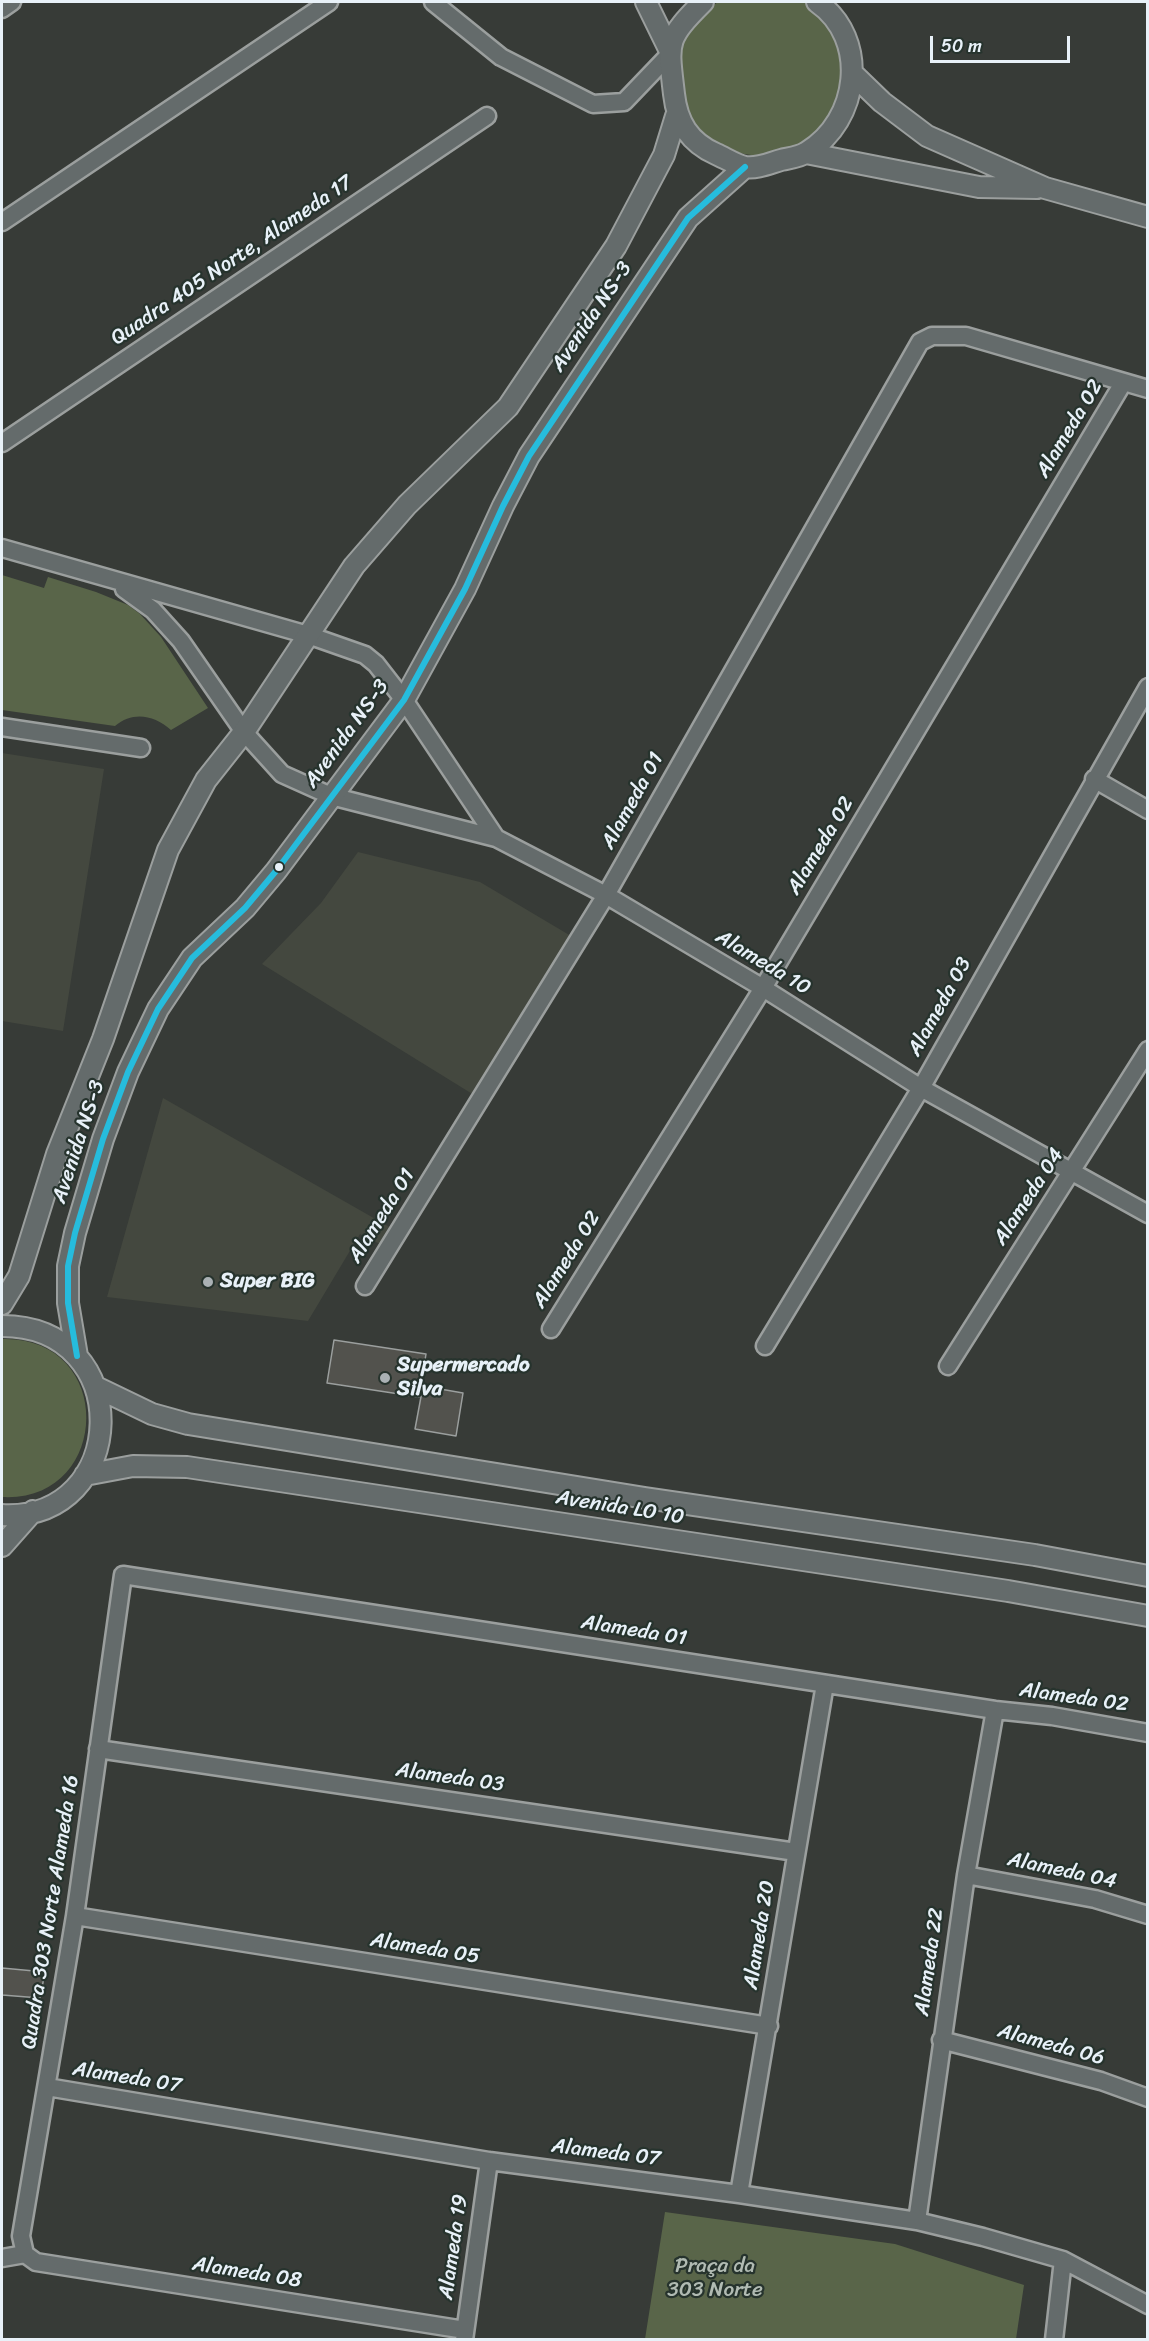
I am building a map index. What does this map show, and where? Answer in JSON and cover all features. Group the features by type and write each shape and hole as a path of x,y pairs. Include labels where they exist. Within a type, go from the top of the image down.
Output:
{"street":[{"path":"2,9 12,2"},
{"path":"2,222 329,2"},
{"path":"433,2 501,57 593,104 608,105 624,102 669,52 678,26 703,2"},
{"path":"646,2 669,52 676,116 682,126 705,149 745,167 759,166 806,153 830,133 847,106 853,74 850,50 840,27 825,7 817,2"},
{"path":"853,74 882,102 927,136 1045,188 1148,217"},
{"name":"Quadra 405 Norte, Alameda 17","path":"2,443 487,116"},
{"name":"Avenida NS-3","path":"2,1304 19,1276 57,1154 103,1039 168,850 206,780 244,732 354,566 406,505 507,407 616,246 664,155 676,116"},
{"path":"806,153 979,187 1045,188"},
{"name":"Avenida NS-3","path":"77,1356 68,1302 68,1266 75,1233 103,1139 128,1072 158,1010 192,958 261,890 404,700 465,589 529,456 688,218 745,167"},
{"name":"Alameda 01","path":"365,1286 606,895 920,342 932,336 966,336 1123,383"},
{"path":"1123,383 1148,388"},
{"name":"Alameda 02","path":"551,1329 763,988 1123,383"},
{"name":"Alameda 10","path":"2,548 111,581 308,635 365,655 376,664 404,700 496,838 606,895 763,988 921,1088 1148,1214"},
{"path":"111,581 153,610 170,628 244,732 282,774 331,796 496,838"},
{"name":"Alameda 03","path":"765,1346 921,1088 1148,687"},
{"path":"2,727 141,748"},
{"path":"1094,779 1148,810"},
{"name":"Alameda 04","path":"948,1366 1145,1060"},
{"name":"Avenida NS-3","path":"2,1326 39,1331 56,1339 77,1356 96,1387 101,1405 101,1432 94,1459 85,1475 66,1495 33,1511 2,1515"},
{"name":"Avenida LO 10","path":"96,1387 153,1414 188,1424 657,1499 1035,1555 1148,1576"},
{"name":"Avenida LO 10","path":"85,1475 139,1465 187,1467 1028,1594 1148,1616"},
{"path":"2,1546 33,1511"},
{"name":"Alameda 01","path":"123,1575 994,1710"},
{"name":"Quadra 303 Norte Alameda 16","path":"25,2254 21,2236 75,1916 123,1575"},
{"name":"Alameda 20","path":"739,2194 825,1684"},
{"name":"Alameda 02","path":"994,1710 1052,1716 1148,1732"},
{"name":"Alameda 22","path":"917,2222 941,2040 994,1710"},
{"name":"Alameda 03","path":"98,1749 796,1852"},
{"name":"Alameda 04","path":"966,1875 1095,1899 1148,1915"},
{"name":"Alameda 05","path":"75,1916 769,2026"},
{"name":"Alameda 06","path":"941,2040 1101,2081 1148,2098"},
{"name":"Alameda 07","path":"47,2087 489,2161 739,2194 917,2222 982,2237 1063,2260 1148,2305"},
{"name":"Alameda 19","path":"465,2335 489,2161"},
{"path":"2,2258 25,2254"},
{"name":"Alameda 08","path":"25,2254 36,2262 465,2335"},
{"path":"1054,2340 1063,2260"}],"shaded area":[{"path":"2,753 104,769 63,1031 2,1021"},
{"path":"358,852 480,882 571,936 474,1095 262,964 321,903"},
{"path":"163,1098 393,1229 384,1246 360,1234 308,1321 107,1297"}],"green space":[{"path":"718,2 804,2 819,12 830,25 842,56 841,90 829,121 813,138 793,148 759,155 729,150 705,134 688,111 679,83 680,54 693,26"},
{"path":"2,575 44,588 48,577 128,605 140,614 161,637 208,708 171,730 158,721 143,717 129,718 115,726 2,710"},
{"path":"2,1339 40,1345 66,1363 82,1389 86,1419 81,1449 65,1474 38,1492 2,1497"},
{"name":"Praça da 303 Norte","path":"665,2212 895,2244 1024,2285 1016,2339 645,2339"}],"building":[{"path":"334,1340 426,1354 419,1397 327,1383"},
{"path":"423,1386 463,1393 456,1436 415,1429"},
{"path":"2,1968 45,1972 40,1998 2,1995"}],"transit line":[{"path":"77,1356 68,1303 68,1266 75,1233 103,1139 128,1072 158,1009 192,958 245,908 276,871 404,700 465,589 529,456 688,218 745,167"}],"place":[{"name":"Super BIG","path":"208,1282"},
{"name":"Supermercado Silva","path":"385,1378"}]}
